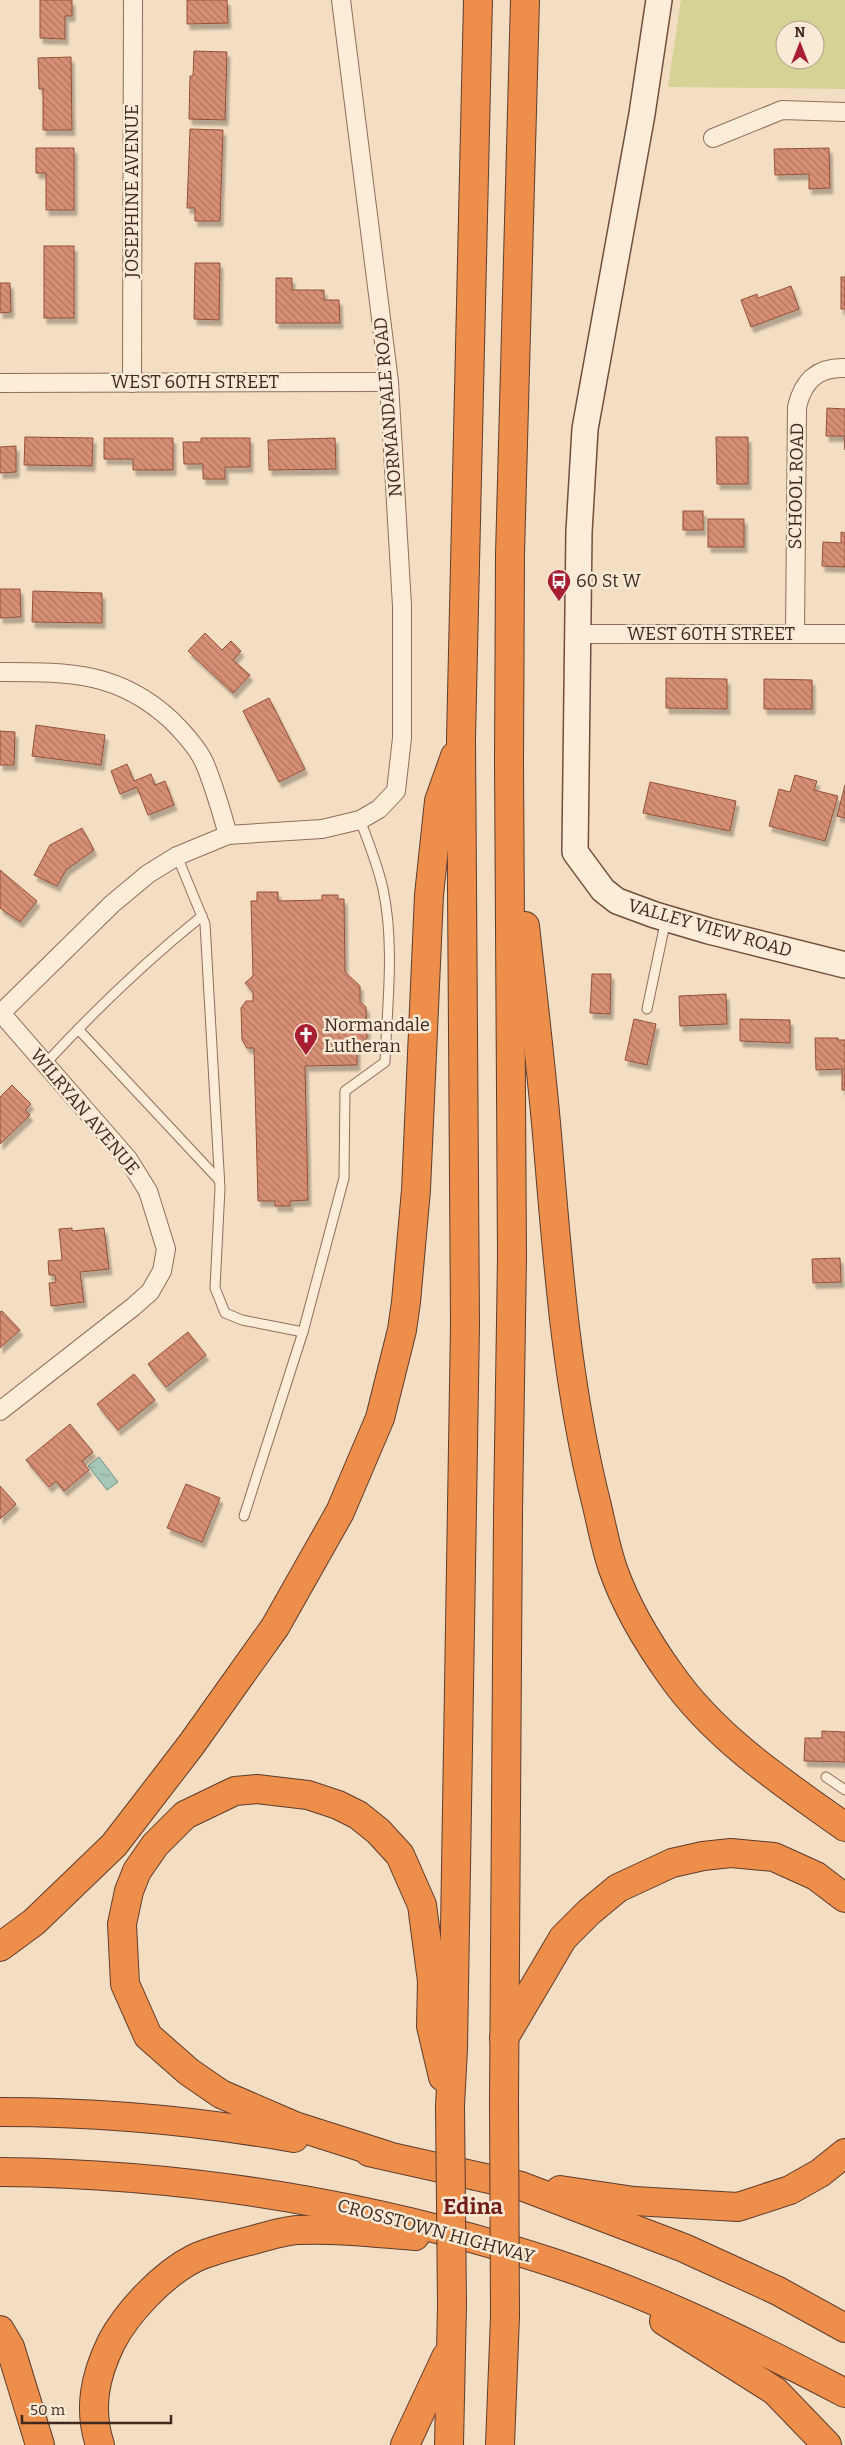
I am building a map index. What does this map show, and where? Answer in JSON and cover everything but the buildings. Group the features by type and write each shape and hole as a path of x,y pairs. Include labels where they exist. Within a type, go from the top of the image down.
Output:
{"highway":[{"path":"449,2445 452,2305 450,2106 453,2049 465,1324 461,738 478,0"},
{"path":"503,2437 505,2316 504,2038 512,1257 509,762 510,554 525,0"},
{"path":"0,1947 34,1922 114,1845 191,1745 275,1627 340,1512 380,1418 402,1330 410,1260 416,1190 429,895 439,801 461,738"},
{"path":"509,762 548,1144 559,1283 576,1404 590,1481 613,1570 636,1619 660,1659 686,1694 752,1758 845,1827"},
{"path":"386,2155 296,2126 221,2094 189,2072 148,2036 124,1984 122,1964 124,1907 136,1871 155,1845 185,1815 235,1791 257,1789 308,1795 338,1805 358,1815 378,1831 400,1855 422,1905 432,1981 431,2026 450,2106"},
{"path":"504,2038 564,1938 589,1912 618,1888 672,1863 702,1856 731,1853 774,1857 816,1876 845,1898"},
{"path":"0,2112 140,2118 238,2128 386,2155 521,2186 634,2201 738,2207 790,2190 820,2173 845,2154"},
{"name":"CROSSTOWN HIGHWAY","path":"0,2172 132,2177 225,2186 378,2213 554,2263 592,2277 721,2330 845,2393"},
{"path":"521,2186 684,2248 778,2291 845,2328"},
{"path":"100,2445 92,2403 100,2365 112,2341 136,2306 163,2280 195,2258 235,2244 296,2230 336,2230 483,2242"},
{"path":"592,2277 774,2391 827,2445"},
{"path":"0,2330 10,2347 40,2445"},
{"path":"405,2445 451,2346"}],"street":[{"name":"JOSEPHINE AVENUE","path":"132,383 133,0"},
{"name":"NORMANDALE ROAD","path":"341,0 389,382 402,606 402,738 396,791 379,809 360,820"},
{"path":"577,634 579,532 585,429 642,114 659,0"},
{"path":"713,138 782,110 845,112"},
{"name":"SCHOOL ROAD","path":"795,634 797,407 801,392 810,379 822,372 845,368"},
{"name":"WEST 60TH STREET","path":"0,383 389,382"},
{"name":"WEST 60TH STREET","path":"577,634 845,634"},
{"name":"VALLEY VIEW ROAD","path":"577,634 575,852 603,890 617,901 666,919 845,965"},
{"path":"0,672 55,672 90,676 124,688 155,705 182,730 203,760 228,835"},
{"path":"0,1014 112,904 148,874 177,856 228,835 322,829 360,820"},
{"name":"WILRYAN AVENUE","path":"0,1014 128,1159 148,1191 166,1249 162,1271 150,1292 134,1307 0,1411"}],"lane":[{"path":"244,1516 303,1332 344,1178 345,1091 385,1062 388,926 383,890 360,820"},
{"path":"177,856 205,924 219,1180 215,1288 225,1313 242,1320 303,1332"},
{"path":"45,1064 78,1029 167,944 202,916"},
{"path":"646,1009 666,919"},
{"path":"78,1029 219,1180"},
{"path":"826,1777 845,1790"}],"shaded area":[{"path":"681,0 845,0 845,89 668,87"}],"water":[{"path":"99,1457 118,1482 107,1490 88,1466"}],"place":[{"name":"60 St W","path":"559,602"},
{"name":"Normandale Lutheran","path":"306,1056"}],"district":[{"name":"Edina","path":"473,2206"}]}
